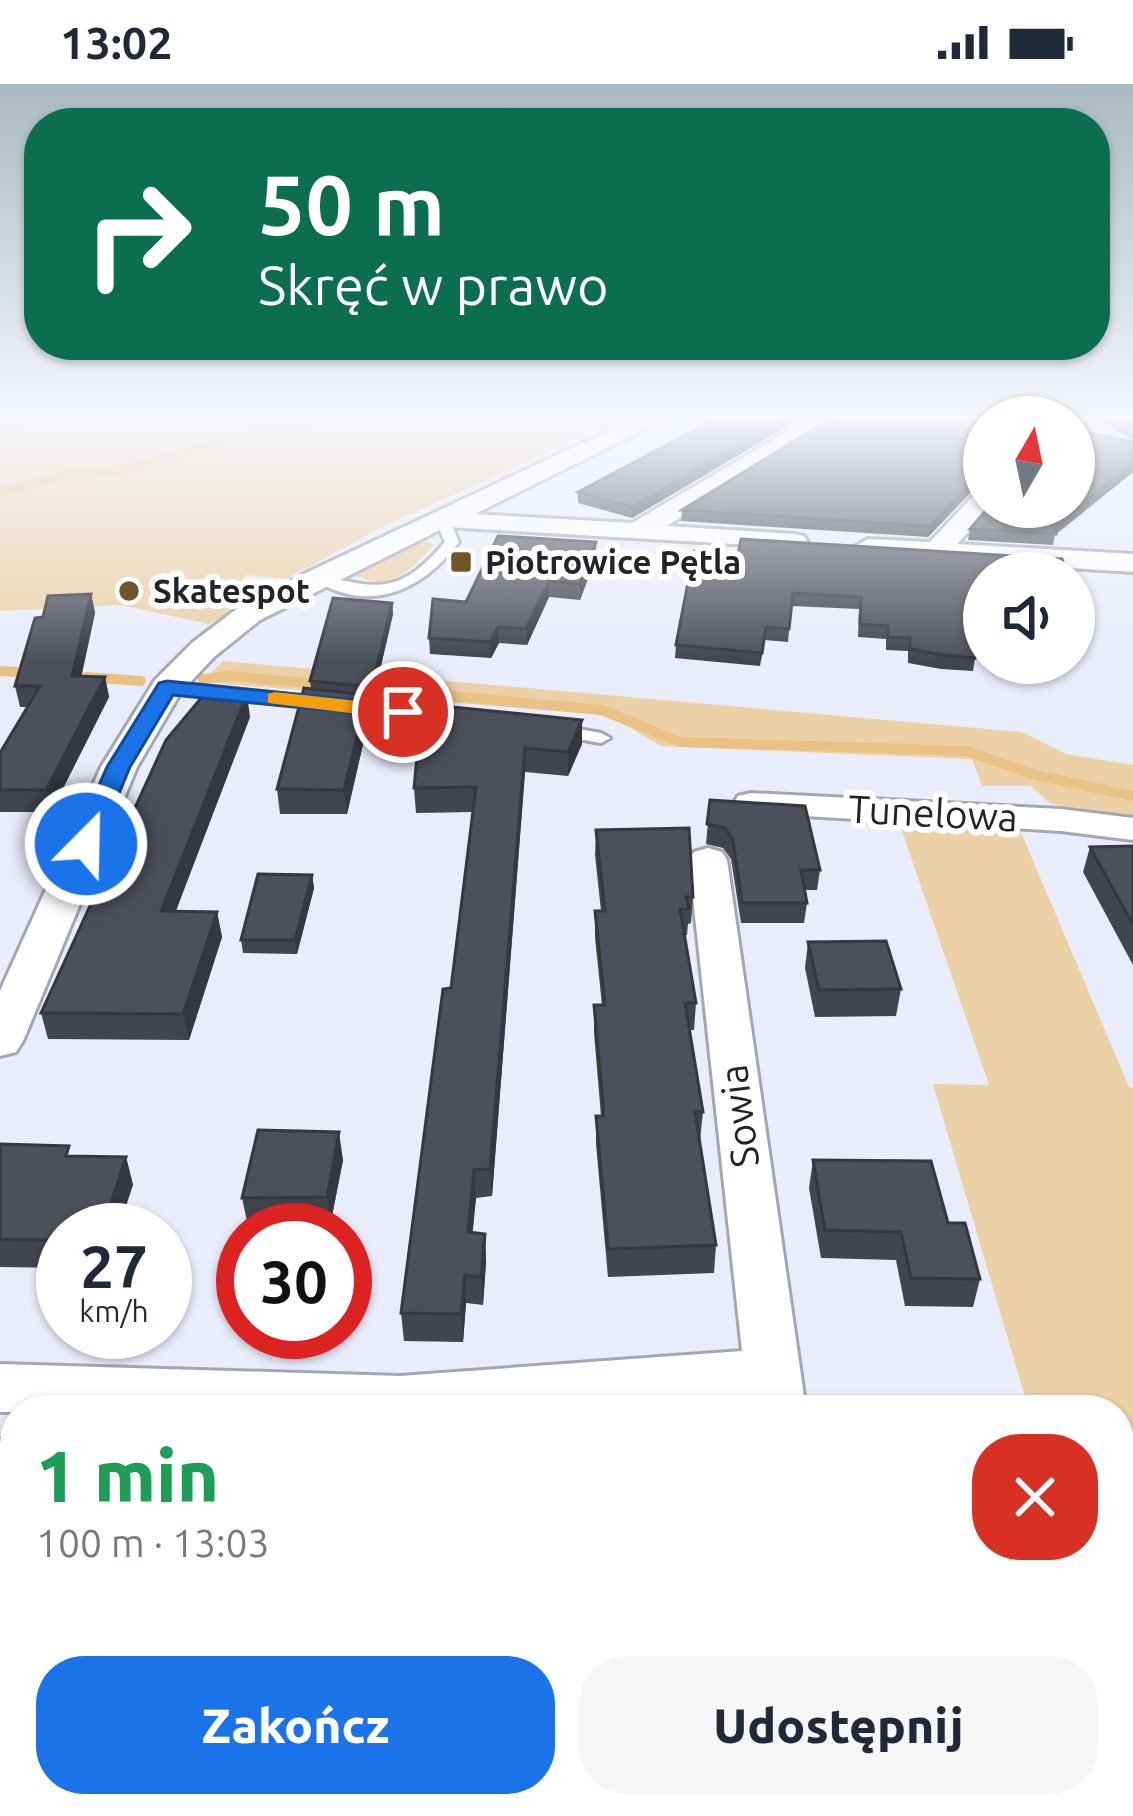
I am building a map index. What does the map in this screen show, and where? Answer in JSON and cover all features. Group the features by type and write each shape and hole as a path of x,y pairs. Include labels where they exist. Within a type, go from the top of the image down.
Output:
{"street":[{"path":"0,1041 10,997 119,767 167,688 203,650 249,614 486,499"},
{"path":"637,532 692,499"},
{"path":"442,520 1133,562"},
{"path":"941,551 963,522"},
{"name":"Tunelowa","path":"732,803 1061,820 1133,829"},
{"name":"Sowia","path":"708,860 773,1391"},
{"path":"0,1388 233,1395"},
{"path":"607,1395 773,1391"}],"lane":[{"path":"318,578 364,592 416,581 430,572 452,542 442,520"},
{"path":"167,688 463,718"},
{"path":"532,726 601,738"}],"shaded area":[{"path":"0,499 445,499 286,579 246,575 240,583 276,587 209,624 120,605 0,611"},
{"path":"417,540 435,544 400,575 379,581 356,575 357,569"},
{"path":"223,661 1022,732 1066,754 1133,765 1133,816 1051,804 1031,786 982,786 972,759 661,746 615,719 594,714 202,682"},
{"path":"901,828 1020,830 1133,1088 1133,1395 1025,1395 933,1084 989,1085"}],"building":[{"path":"603,499 646,499 632,507"},
{"path":"700,499 956,499 930,526 682,510"},
{"path":"1054,528 1056,534 970,529"},
{"path":"498,536 596,542 580,584 549,581 526,629 498,627 490,642 429,638 433,599 466,602"},
{"path":"741,539 963,553 963,657 910,649 910,638 888,637 888,626 860,624 861,597 793,593 789,629 766,627 762,653 676,645 694,551 738,554"},
{"path":"91,594 72,676 105,677 46,790 0,790 0,753 40,686 15,686 35,618 43,617 48,596"},
{"path":"333,598 392,603 372,687 310,681"},
{"path":"304,688 367,695 344,790 277,789"},
{"path":"207,691 247,694 161,911 217,912 183,1014 41,1013 166,740"},
{"path":"422,704 582,720 568,752 525,748 490,1169 474,1170 468,1232 485,1234 481,1277 465,1275 461,1314 401,1313 443,989 451,988 476,787 414,788"},
{"path":"710,800 805,806 820,870 801,870 807,903 742,903 733,840 725,828 707,824"},
{"path":"689,828 693,897 686,897 689,909 680,909 696,1003 685,1003 703,1112 695,1112 716,1245 608,1249 596,1116 604,1116 594,1005 605,1005 595,911 605,911 596,830"},
{"path":"1133,846 1133,925 1090,847"},
{"path":"258,874 312,875 295,940 241,940"},
{"path":"886,941 901,989 819,990 808,942"},
{"path":"258,1130 339,1132 327,1197 242,1198"},
{"path":"0,1144 69,1146 66,1156 126,1157 111,1203 36,1203 36,1240 0,1239"},
{"path":"813,1160 931,1161 948,1223 965,1223 980,1279 911,1278 901,1232 825,1230"}],"waterway":[{"path":"0,671 34,673"},
{"path":"203,679 229,676 328,685"},
{"path":"86,677 141,681"},
{"path":"362,688 602,710 680,742 967,751 1032,774 1133,796"}],"slow traffic":[{"path":"275,698 358,707"}],"place":[{"name":"Piotrowice Pętla","path":"461,562"},
{"name":"Skatespot","path":"129,591"}],"route":[{"path":"86,844 141,724 167,688 403,712"}]}
